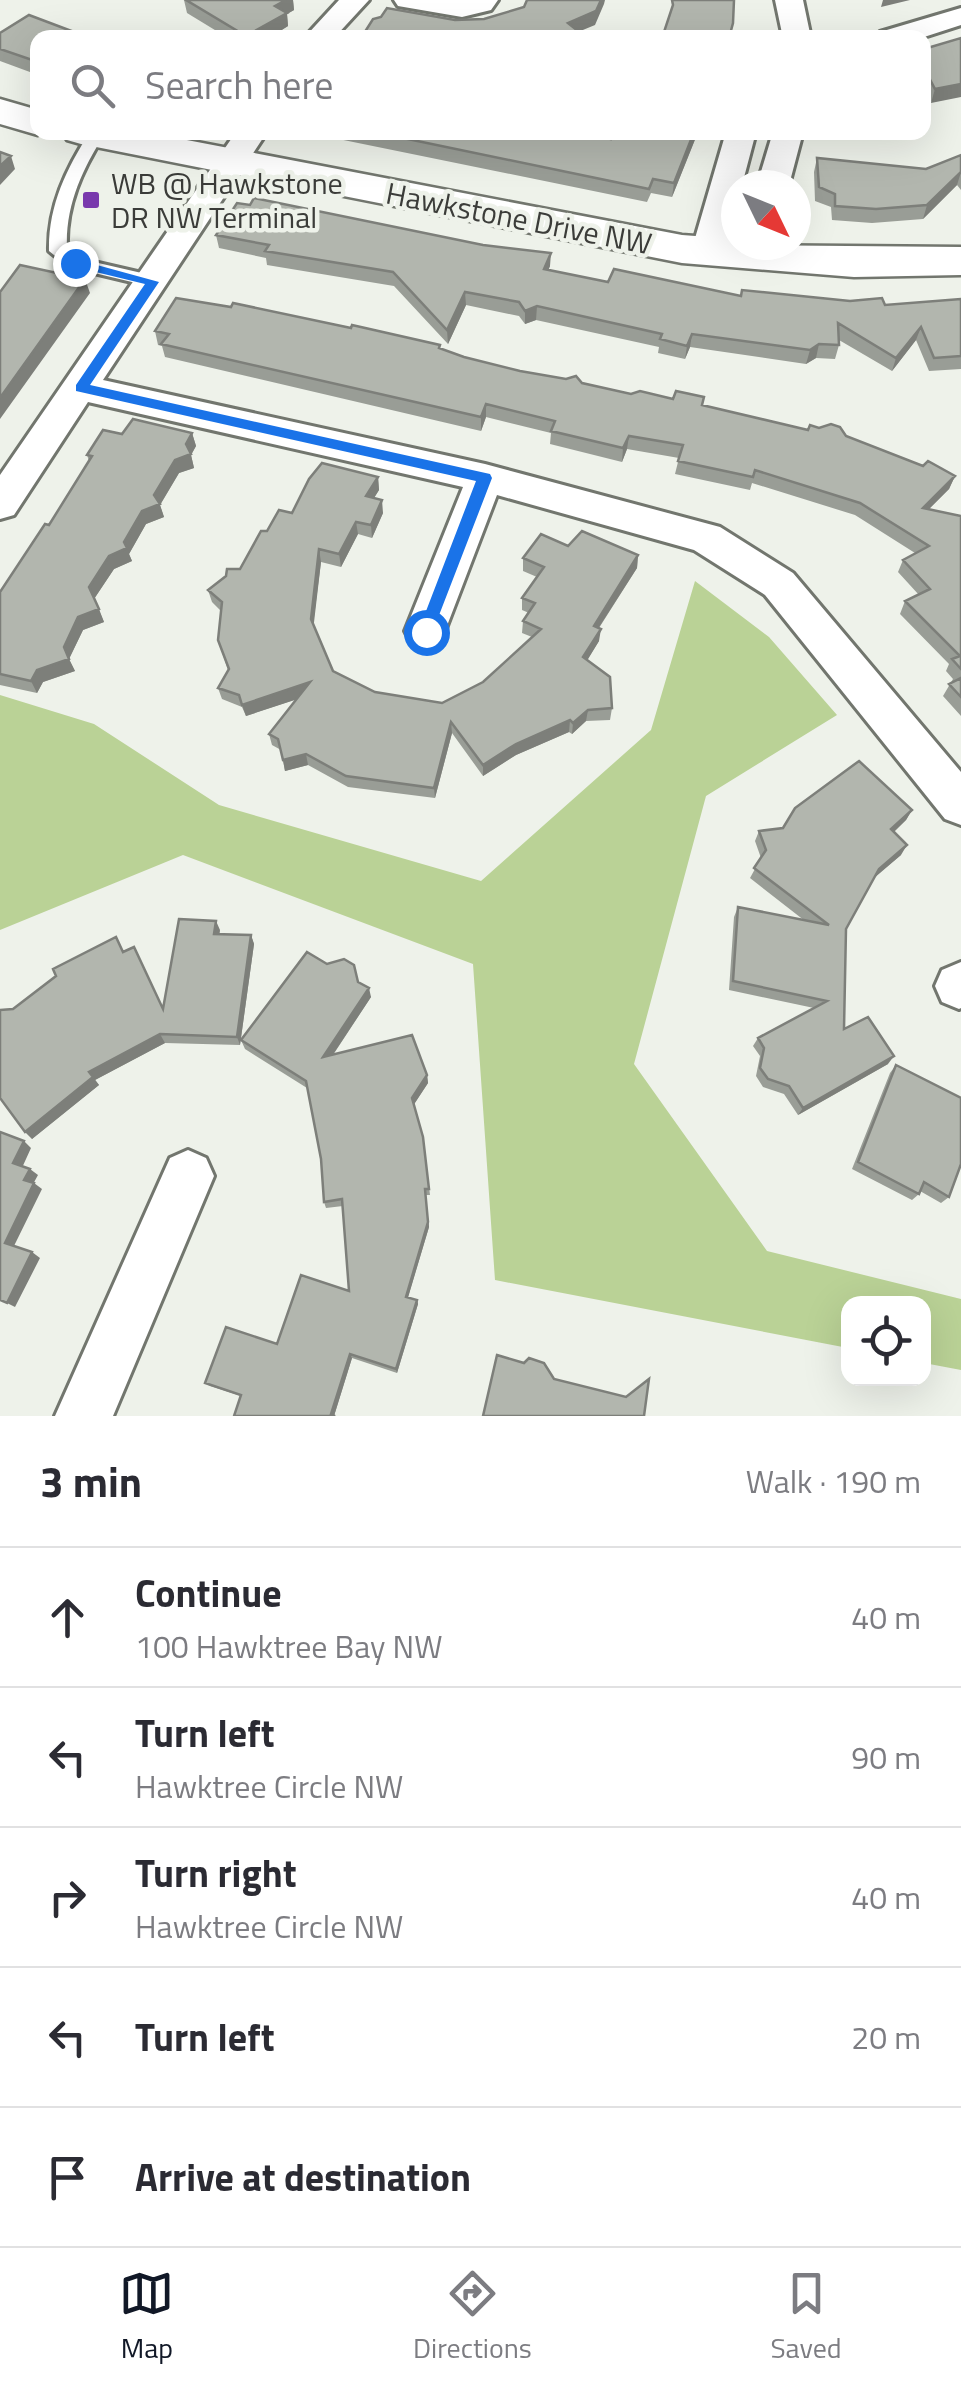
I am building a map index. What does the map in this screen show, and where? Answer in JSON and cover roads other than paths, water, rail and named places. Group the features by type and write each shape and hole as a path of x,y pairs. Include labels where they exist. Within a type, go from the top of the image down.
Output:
{"street":[{"path":"326,30 354,0"},
{"path":"408,0 462,9 484,0"},
{"path":"788,0 795,30"},
{"path":"916,30 961,16"},
{"path":"0,111 30,120"},
{"name":"Hawkstone Drive NW","path":"154,140 241,148 706,252 721,252"},
{"path":"706,252 738,140"},
{"path":"777,170 786,140"},
{"path":"0,506 241,148"},
{"name":"Hawkstone Drive NW","path":"811,256 904,265 961,262"},
{"path":"81,388 484,478 706,538 779,584 961,805"},
{"path":"426,632 484,478"},
{"path":"84,1416 188,1176"}],"lane":[{"path":"86,140 72,171 57,238 58,251 75,263 153,282"}],"place":[{"name":"WB @ Hawkstone DR NW Terminal","path":"91,200"}]}
